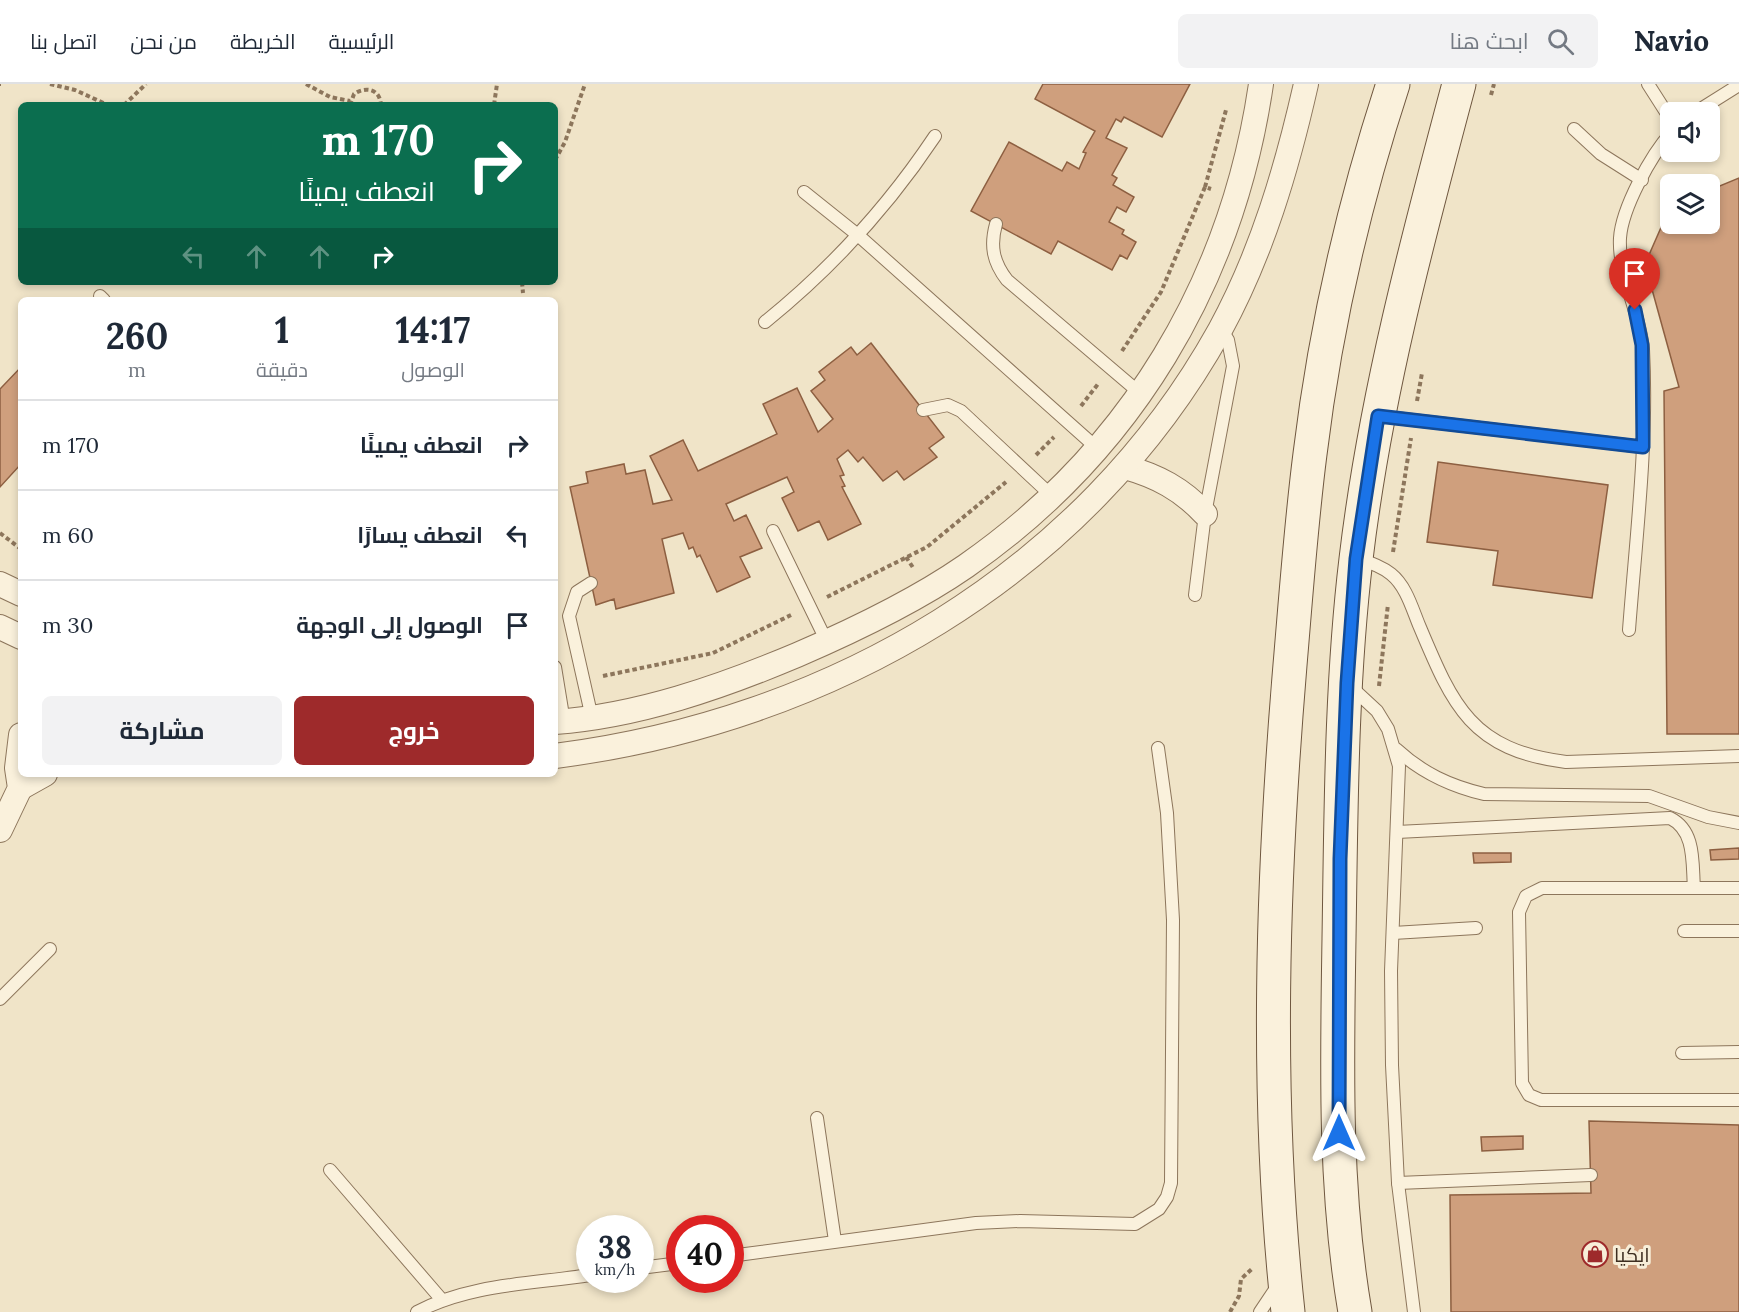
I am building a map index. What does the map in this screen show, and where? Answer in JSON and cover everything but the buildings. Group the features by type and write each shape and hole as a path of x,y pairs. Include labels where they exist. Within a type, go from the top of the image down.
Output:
{"street":[{"path":"560,722 592,718 724,684 827,642 926,591 965,567 1053,497 1098,449 1141,394 1180,333 1212,267 1237,198 1254,132 1261,84"},
{"path":"558,755 666,737 784,700 889,652 984,593 1067,527 1125,466 1192,374 1221,329 1277,198 1306,84"},
{"path":"1288,1312 1276,1149 1276,935 1281,777 1310,453 1330,333 1356,215 1393,84"},
{"path":"1355,1312 1339,1144 1340,892 1347,683 1356,559 1378,416 1411,262 1458,84"},
{"path":"1125,466 1161,479 1177,488 1205,514"},
{"path":"965,567 984,593"},
{"path":"0,584 18,593"},
{"path":"0,627 18,636"},
{"path":"7,810 18,760"},
{"path":"7,810 42,777"}],"lane":[{"path":"1648,84 1660,103"},
{"path":"1712,102 1739,85"},
{"path":"1574,129 1601,154 1642,180"},
{"path":"765,322 806,288 859,237 886,205 935,136"},
{"path":"1629,630 1643,447 1642,345 1620,240 1625,215 1660,146"},
{"path":"804,192 859,237 1098,449"},
{"path":"996,224 992,248 999,271 1141,394"},
{"path":"1195,595 1205,514 1233,366 1228,340 1221,329"},
{"path":"923,410 948,405 961,411 1053,497"},
{"path":"1378,416 1643,447"},
{"path":"773,531 827,642"},
{"path":"1356,559 1374,564 1391,574 1404,590 1448,692 1465,715 1486,734 1511,749 1538,758 1566,762 1739,756"},
{"path":"591,583 577,592 569,616 592,718"},
{"path":"1347,683 1377,711 1396,749 1399,783 1393,933 1392,1065 1398,1183 1414,1312"},
{"path":"558,700 560,722"},
{"path":"744,1254 976,1223 1031,1221 1135,1224 1148,1219 1159,1209 1167,1197 1171,1183 1173,920 1167,813 1158,748"},
{"path":"1396,749 1427,773 1484,795 1649,796 1708,817 1739,823"},
{"path":"1397,832 1670,818 1678,822 1689,838 1694,888"},
{"path":"1739,888 1542,888 1526,896 1519,912 1522,1083 1529,1095 1541,1100 1739,1100"},
{"path":"1393,933 1476,928"},
{"path":"1684,931 1739,931"},
{"path":"0,999 50,949"},
{"path":"1682,1053 1739,1052"},
{"path":"818,1118 835,1241"},
{"path":"330,1170 442,1300"},
{"path":"1398,1183 1591,1175"},
{"path":"1260,1312 1284,1269"},
{"path":"417,1312 442,1300 472,1291 576,1277"}],"path":[{"path":"50,84 75,90 101,102"},
{"path":"127,102 146,84"},
{"path":"306,84 330,97 347,102"},
{"path":"494,102 496,84"},
{"path":"558,155 565,142 585,84"},
{"path":"1490,98 1494,84"},
{"path":"350,102 354,94 369,89 377,93 380,102"},
{"path":"1205,187 1227,107"},
{"path":"523,285 524,293"},
{"path":"1377,711 1397,515 1423,369"},
{"path":"0,533 18,547"},
{"path":"583,680 713,653 724,684"},
{"path":"1230,1312 1246,1272 1252,1268 1284,1269"}],"place":[{"name":"ايكيا","path":"1595,1254"}],"route":[{"path":"1339,1133 1340,859 1347,683 1356,559 1378,416 1643,447 1644,368 1635,310"}]}
